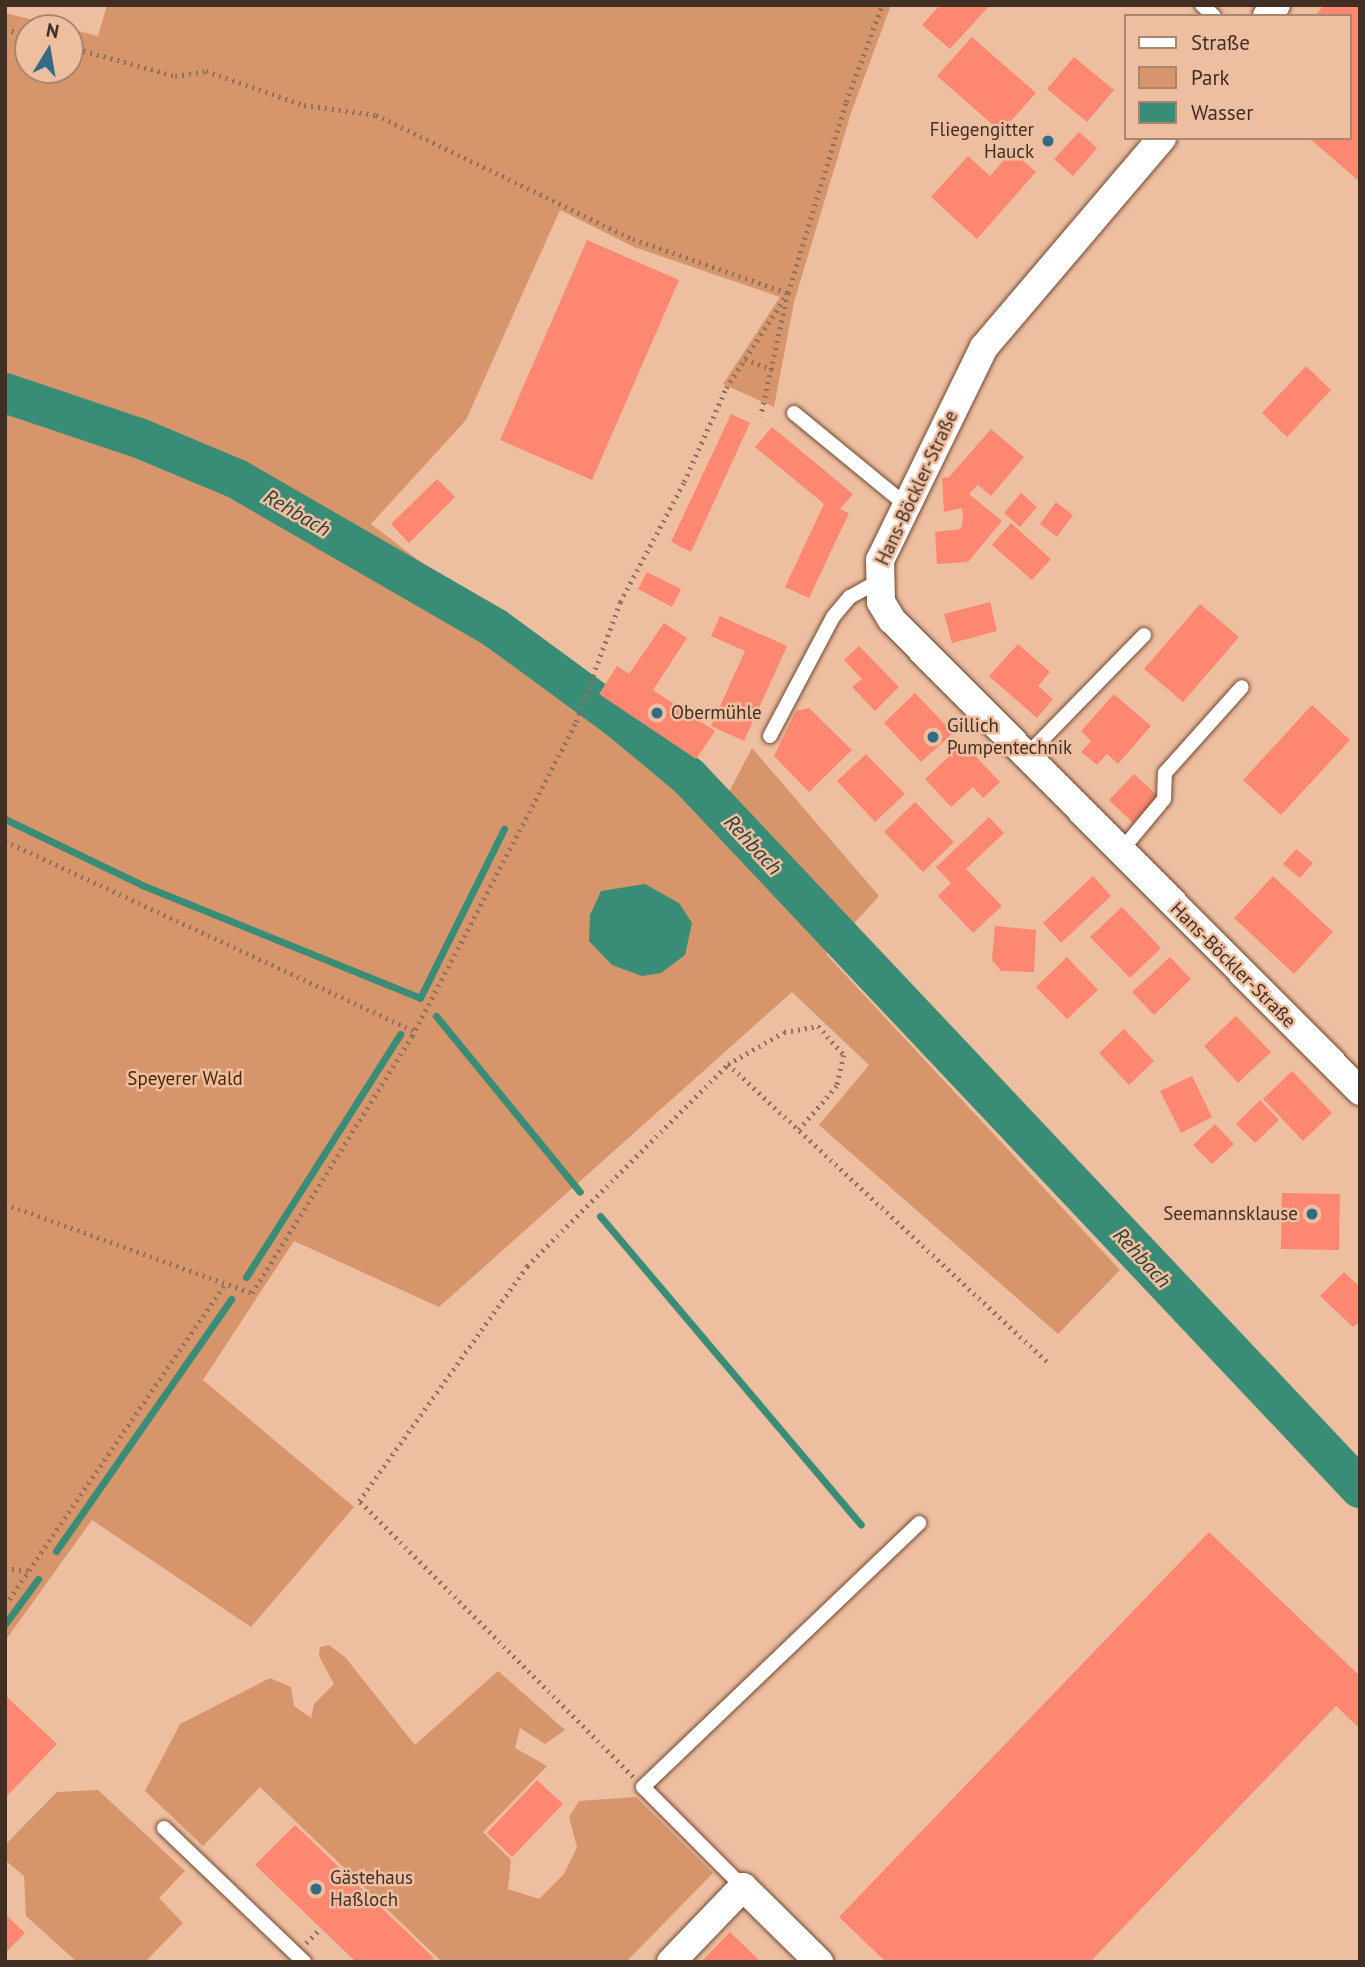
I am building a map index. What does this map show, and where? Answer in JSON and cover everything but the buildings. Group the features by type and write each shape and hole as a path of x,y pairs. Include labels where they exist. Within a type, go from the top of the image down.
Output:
{"street":[{"name":"Hans-Böckler-Straße","path":"1160,140 984,347 880,560 877,582 881,602 892,620 1360,1091"},
{"path":"671,1962 743,1887 819,1962"}],"lane":[{"path":"794,413 906,505"},
{"path":"770,736 834,617 850,597 877,582"},
{"path":"1026,756 1144,635"},
{"path":"1120,852 1164,799 1165,773 1242,687"},
{"path":"743,1887 643,1787 919,1522"},
{"path":"164,1828 304,1962"}],"path":[{"path":"761,416 774,370 789,293 846,102 883,5"},
{"path":"84,51 175,76 206,71 304,105 376,115 634,239 789,293"},
{"path":"5,1205 253,1293 414,1031 586,699 620,602 684,482 726,388 789,293"},
{"path":"745,359 774,370"},
{"path":"5,841 414,1031"},
{"path":"643,1787 359,1501 527,1266 727,1064 784,1032 818,1026 844,1055 836,1086 799,1130"},
{"path":"727,1064 1047,1361"},
{"path":"5,1605 225,1284"},
{"path":"5,1568 28,1570"}],"green space":[{"name":"Speyerer Wald","path":"107,5 891,5 851,113 794,302 774,407 723,384 780,297 634,247 560,210 466,420 371,524 727,796 752,748 879,896 826,954 1120,1270 1058,1334 819,1125 869,1065 792,992 439,1307 294,1241 203,1380 354,1507 251,1627 92,1520 5,1641 5,13 14,15 14,84 84,84 84,32 98,36"},
{"path":"329,1645 345,1657 415,1745 498,1671 565,1730 545,1744 520,1728 515,1748 547,1766 483,1832 511,1860 508,1889 539,1899 564,1874 577,1847 569,1817 579,1801 636,1797 713,1873 626,1962 442,1962 260,1787 203,1846 145,1791 180,1724 270,1678 291,1687 294,1706 311,1718 314,1704 334,1684 319,1656 320,1647"},
{"path":"98,1790 185,1871 159,1898 183,1923 145,1962 77,1962 26,1916 24,1876 5,1860 5,1845 57,1792"}],"water":[{"path":"645,884 679,903 692,923 685,955 661,973 642,976 612,965 589,941 590,915 601,891"}],"waterway":[{"name":"Rehbach","path":"5,393 139,438 237,479 495,628 618,718 689,777 1360,1488"},
{"path":"5,819 142,885 420,998 504,829"},
{"path":"436,1016 580,1192"},
{"path":"246,1277 400,1034"},
{"path":"600,1216 861,1525"},
{"path":"56,1551 231,1299"},
{"path":"5,1624 38,1579"}],"place":[{"name":"Fliegengitter Hauck","path":"1048,141"},
{"name":"Obermühle","path":"657,713"},
{"name":"Gillich Pumpentechnik","path":"933,737"},
{"name":"Seemannsklause","path":"1312,1214"},
{"name":"Gästehaus Haßloch","path":"316,1889"}]}
